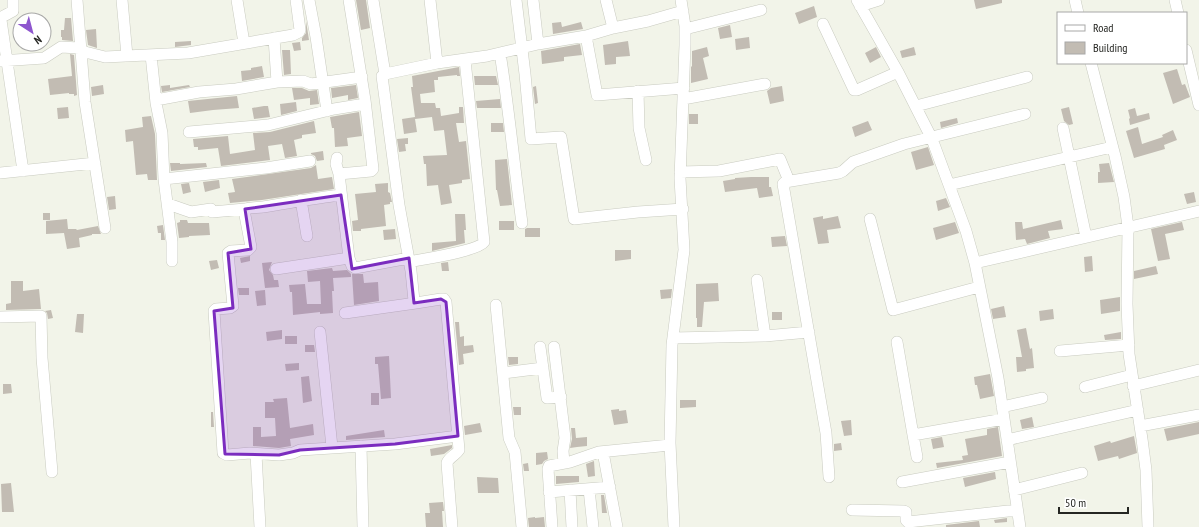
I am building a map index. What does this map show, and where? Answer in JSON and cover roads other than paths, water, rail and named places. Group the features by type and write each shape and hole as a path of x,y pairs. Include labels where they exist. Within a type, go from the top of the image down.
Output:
{"street":[{"path":"13,0 13,11 2,17 1,20 4,60 23,171"},
{"path":"77,0 85,102 105,228"},
{"path":"122,0 127,56"},
{"path":"237,0 244,43"},
{"path":"4,60 44,58 61,47 77,48 85,52 105,57 202,51 293,35 300,30 297,0"},
{"path":"309,0 328,111"},
{"path":"338,174 370,171 373,169 362,77 349,0"},
{"path":"373,0 385,74"},
{"path":"430,0 437,63"},
{"path":"516,0 531,139 561,137 574,220 632,212 683,209"},
{"path":"533,0 538,44"},
{"path":"606,0 613,28"},
{"path":"879,0 858,3 898,72 931,137 966,231 975,263 998,378 1020,527"},
{"path":"1075,0 1078,12"},
{"path":"1175,0 1178,12"},
{"path":"416,303 414,301 409,260 399,205 389,124 381,78 382,76 385,74 437,63 465,60 538,44 586,36 613,28 648,21 682,5 685,29 680,172 684,250 678,308 673,338 670,445 674,527"},
{"path":"685,29 761,10"},
{"path":"823,24 854,90 898,72"},
{"path":"586,36 596,95 684,88"},
{"path":"274,38 277,82"},
{"path":"500,53 522,223"},
{"path":"1187,54 1199,105"},
{"path":"151,55 156,100 162,133 164,179 172,242 172,261"},
{"path":"337,158 336,164 349,258 352,266 355,268 468,250 482,245 484,242 465,60"},
{"path":"1091,64 1124,197 1128,227 1126,273 1128,345 1146,470 1148,527"},
{"path":"156,100 199,92 236,89 277,82 304,81 311,84 362,77"},
{"path":"916,106 1027,77"},
{"path":"683,99 765,84"},
{"path":"638,91 639,128 646,160"},
{"path":"189,132 268,125 365,104"},
{"path":"829,477 826,439 783,185 784,182 839,173 853,162 904,144 1025,114"},
{"path":"1063,128 1086,237"},
{"path":"949,185 1112,147"},
{"path":"680,172 719,171 780,159 789,181"},
{"path":"164,179 266,168 310,161"},
{"path":"0,173 95,163"},
{"path":"168,204 191,212 212,211 260,208 300,200 341,195"},
{"path":"300,200 307,236"},
{"path":"245,209 244,211 250,247 248,250 228,252 233,306 230,308 216,309 214,313 223,451 225,454 279,455 293,453 300,450 395,444 458,436"},
{"path":"975,263 1199,211"},
{"path":"870,218 893,310 979,287"},
{"path":"276,269 349,258"},
{"path":"757,280 765,336"},
{"path":"345,313 441,299 444,299 446,302 459,450 458,453 448,460 447,463 452,527"},
{"path":"496,305 509,438 515,452 522,527"},
{"path":"0,317 41,317 42,358 52,472"},
{"path":"320,332 332,447"},
{"path":"673,338 765,336 809,332"},
{"path":"898,342 917,456"},
{"path":"1060,351 1128,345"},
{"path":"540,347 548,399 561,397"},
{"path":"554,347 565,438 563,451 564,463"},
{"path":"503,373 543,368"},
{"path":"1085,387 1199,370"},
{"path":"1002,407 1042,398"},
{"path":"1007,440 1138,410"},
{"path":"1140,426 1199,415"},
{"path":"913,435 1004,419"},
{"path":"552,527 548,467 550,465 564,463 595,453 670,445"},
{"path":"361,446 363,527"},
{"path":"604,452 617,527"},
{"path":"256,454 260,527"},
{"path":"902,482 1010,462"},
{"path":"1014,490 1082,473"},
{"path":"549,492 610,487"},
{"path":"589,489 593,527"},
{"path":"570,490 572,527"},
{"path":"852,510 904,511 906,512 907,524 1017,510"}]}
